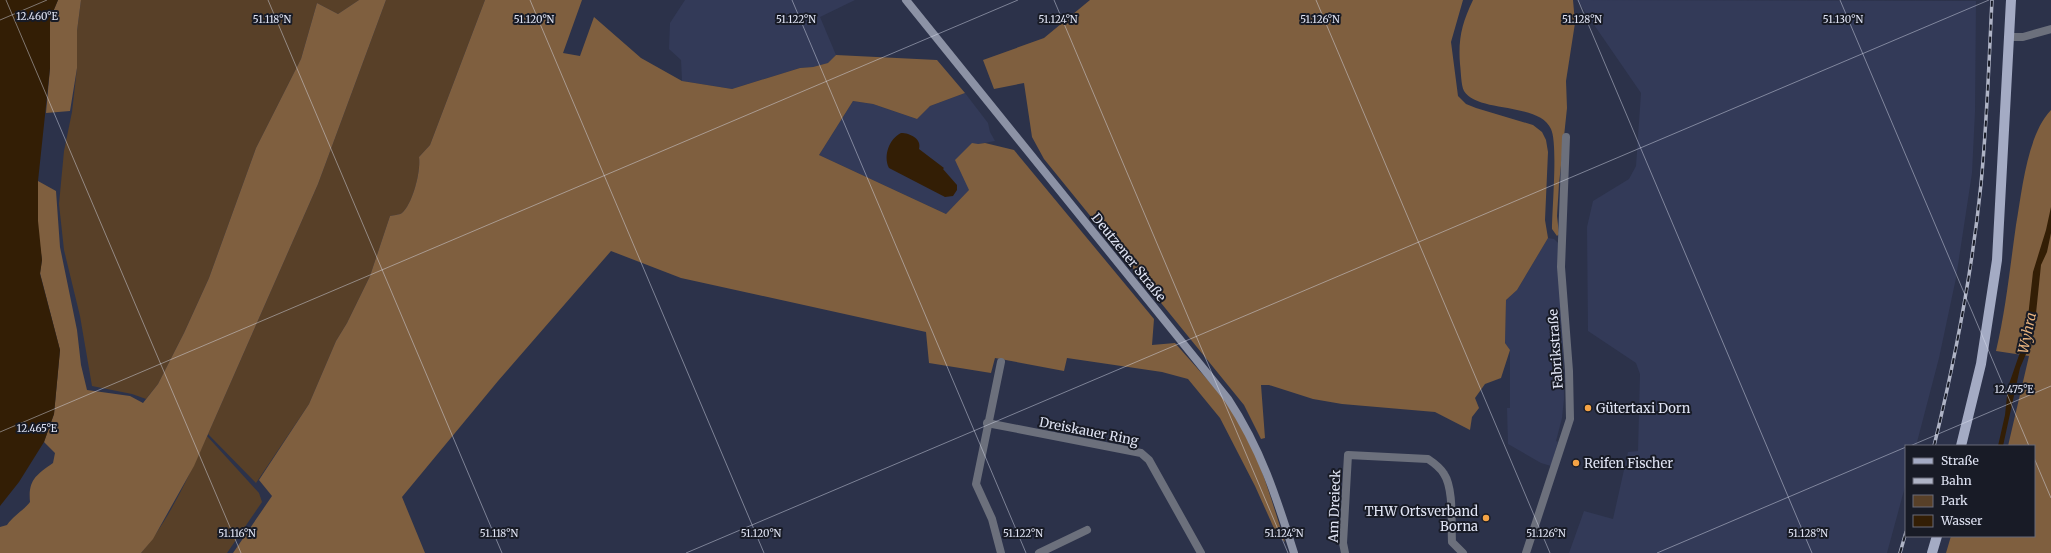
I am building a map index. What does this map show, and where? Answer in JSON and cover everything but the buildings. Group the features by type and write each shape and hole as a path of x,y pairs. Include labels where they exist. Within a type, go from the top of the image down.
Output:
{"main road":[{"name":"Deutzener Straße","path":"906,0 1228,398 1256,446 1265,466 1294,553"},
{"path":"1961,445 1982,364 1997,260 2011,0"},
{"path":"1932,553 1937,537"}],"street":[{"path":"2009,37 2023,37 2051,29"},
{"name":"Fabrikstraße","path":"1526,553 1570,419 1562,267 1566,137"},
{"path":"1001,362 987,423 976,484 992,519 1001,553"},
{"name":"Dreiskauer Ring","path":"987,423 1141,453 1149,460 1201,553"},
{"name":"Am Dreieck","path":"1345,553 1343,543 1348,456 1428,459 1439,466 1445,475 1450,492 1452,542 1463,553"},
{"path":"1039,553 1087,530"}],"shaded area":[{"path":"58,0 81,0 77,31 77,68 70,111 46,113 50,68 50,19"},
{"path":"359,0 386,0 318,184 194,466 153,539 141,553 0,553 0,527 7,525 30,502 30,488 34,479 53,463 55,453 44,442 54,414 60,350 40,273 42,260 38,233 38,181 56,191 60,247 77,330 81,365 87,390 130,396 143,403 158,384 184,333 209,278 256,148 301,59 317,3 338,14"},
{"path":"485,0 582,0 563,53 580,56 594,17 641,58 682,81 732,89 800,68 813,67 828,63 836,55 937,60 965,93 930,106 917,119 873,104 853,101 819,155 946,214 969,190 955,160 972,143 985,143 1014,150 1154,319 1152,345 1175,343 1231,409 1246,433 1258,460 1285,542 1277,535 1255,486 1220,418 1188,379 1162,372 1067,358 1064,371 995,358 991,373 929,363 926,332 681,278 611,251 498,381 402,497 425,553 233,553 272,496 259,480 309,404 336,341 347,323 370,276 390,216 402,213 410,202 419,170 419,157 430,145"},
{"path":"685,0 855,0 820,17 836,55 829,63 813,67 800,68 732,89 682,81 681,60 669,49 670,23"},
{"path":"1090,0 1463,0 1451,42 1458,96 1466,104 1476,108 1533,125 1542,132 1546,140 1548,152 1545,220 1548,238 1517,290 1506,300 1505,343 1510,350 1501,378 1485,384 1475,398 1479,408 1472,417 1470,430 1435,412 1342,404 1313,399 1269,385 1261,385 1265,438 1261,439 1244,405 1044,159 1032,137 1024,83 994,89 983,60 1044,38"},
{"path":"1473,0 1573,0 1575,23 1566,81 1567,108 1559,184 1557,216 1559,234 1557,236 1552,229 1554,148 1551,129 1544,121 1534,115 1481,102 1471,98 1464,91 1460,64 1460,39 1466,16"},
{"path":"1577,0 1976,1 1975,112 1972,173 1956,278 1939,358 1916,445 1905,445 1905,487 1887,553 1569,553 1584,511 1613,519 1628,452 1638,451 1640,374 1636,363 1588,331 1587,227 1593,201 1629,179 1636,166 1641,93"},
{"path":"965,93 988,123 990,132 995,141 978,144 970,190 946,214 819,155 853,101 873,104 917,119 930,106"},
{"path":"2051,110 2051,553 1946,553 1951,537 2035,537 2035,445 2008,445 2029,356 1996,351 2005,304 2023,180 2031,148 2043,121"},
{"path":"1548,238 1554,239 1558,243 1563,318 1564,399 1562,418 1556,441 1558,442 1551,466 1541,463 1508,444 1507,408 1510,408 1510,350 1505,343 1506,300 1517,290"}],"green space":[{"path":"81,0 359,0 338,14 317,3 301,59 256,148 209,278 184,333 158,384 146,399 132,394 92,386 80,316 64,250 59,204 64,151 72,112 77,68 77,31"},
{"path":"386,0 485,0 430,145 419,157 419,170 410,202 402,213 390,216 370,276 347,323 336,341 309,404 256,483 208,434 318,184"},
{"path":"207,436 259,493 262,502 227,553 141,553 160,527 186,482"}],"water":[{"path":"0,0 58,0 50,19 50,68 38,181 38,221 42,260 40,274 60,350 54,414 44,442 19,482 0,506"},
{"path":"901,133 914,137 919,142 919,149 944,168 943,169 957,185 957,190 953,196 945,197 889,168 887,163 888,148 893,139"},
{"name":"Wyhra","path":"2051,207 2051,233 2047,252 2041,265 2035,323 2029,347 2020,368 2003,445 1998,445 2005,415 2008,387 2026,335 2033,272 2046,230"}],"railway":[{"path":"1934,445 1962,316 1973,250 1985,138 1992,0"},
{"path":"1900,553 1905,536"}],"place":[{"name":"Gütertaxi Dorn","path":"1588,408"},
{"name":"Reifen Fischer","path":"1576,463"},
{"name":"THW Ortsverband Borna","path":"1486,518"}]}
